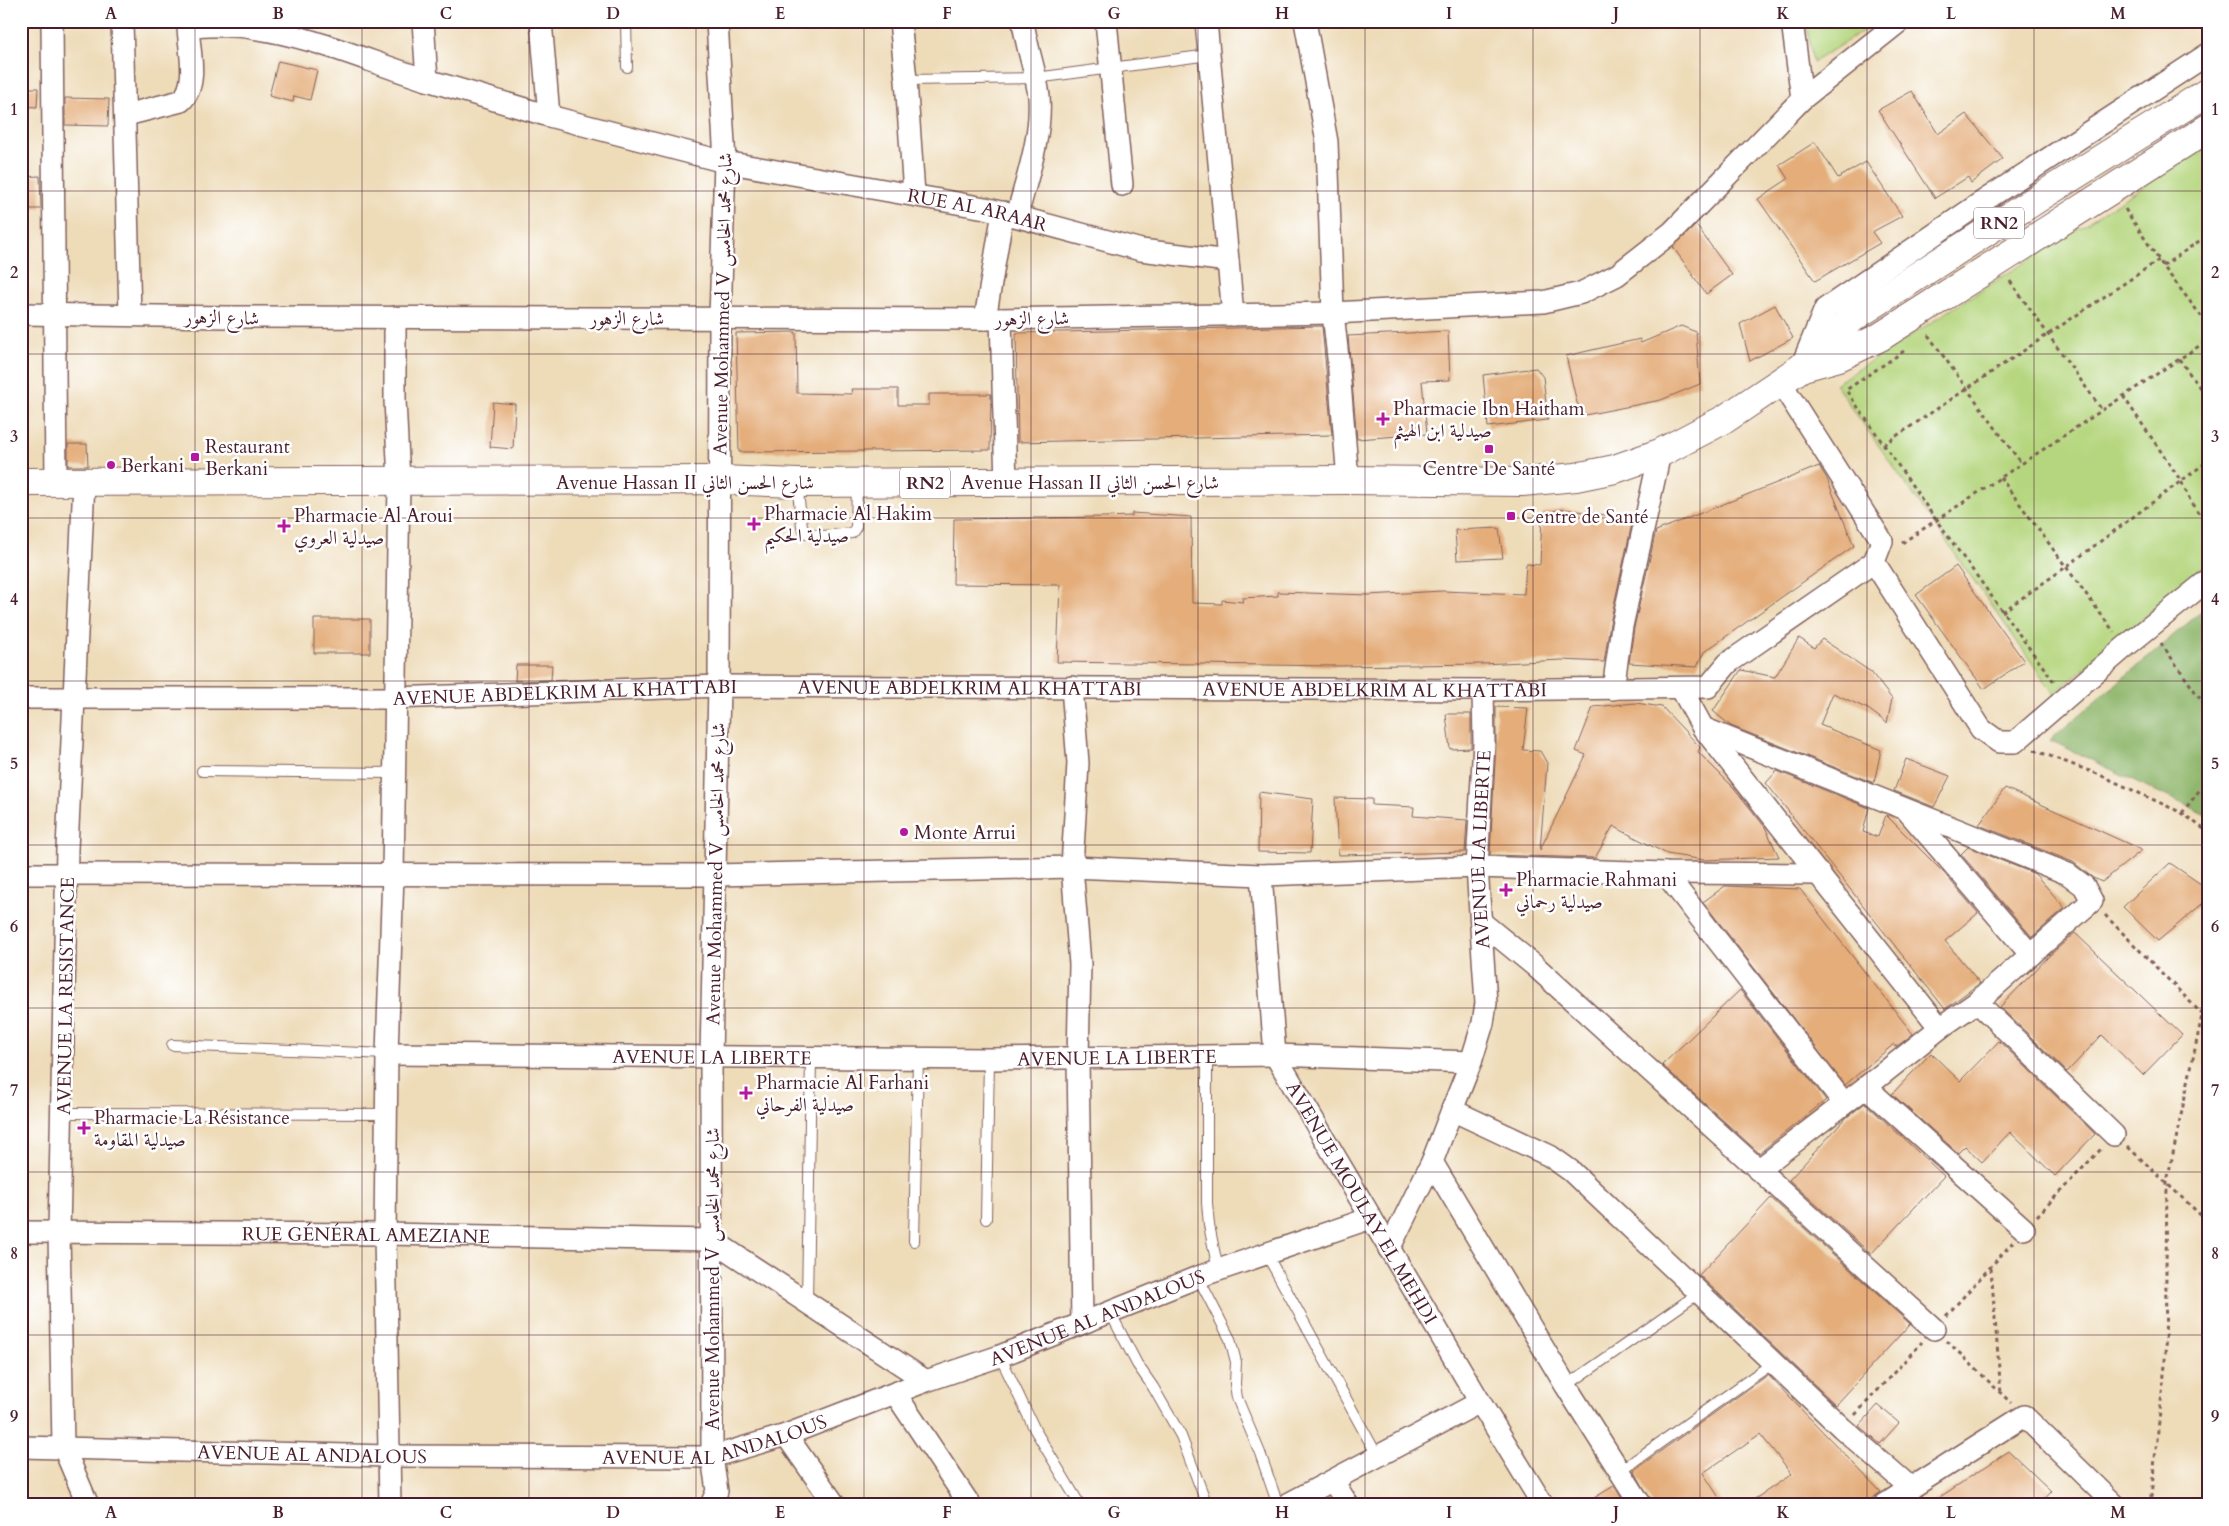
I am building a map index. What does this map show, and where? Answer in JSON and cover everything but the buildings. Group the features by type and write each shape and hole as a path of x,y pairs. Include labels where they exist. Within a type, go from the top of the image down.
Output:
{"main road":[{"name":"Avenue Hassan II شارع الحسن الثاني","path":"21,482 720,480 797,483 1006,483 1348,480 1522,482 1576,477 1615,469 1660,452 1725,419 1791,375 1839,329 1857,315 2043,195 2208,92"},
{"name":"Avenue Hassan II شارع الحسن الثاني","path":"1791,375 1839,357 1880,337 2208,128"}],"street":[{"path":"52,21 56,482"},
{"path":"122,21 130,315"},
{"path":"423,21 427,80"},
{"path":"541,21 549,116"},
{"name":"Avenue Mohammed V شارع محمد الخامس","path":"711,1505 717,1491 712,1457 711,1057 719,686 720,318 725,162 717,21"},
{"path":"900,21 914,194"},
{"path":"1006,483 993,319 1010,214 1034,149 1039,118 1036,78 1023,21"},
{"path":"1106,21 1122,185"},
{"path":"1206,21 1233,315"},
{"path":"1305,21 1327,142 1333,313 1348,480"},
{"path":"1792,21 1802,99"},
{"name":"شارع الزهور","path":"21,314 395,318 993,319 1333,313 1543,302 1581,292 1618,275 1672,232 1802,99 1900,21"},
{"path":"126,115 182,101 188,95 192,83 188,24"},
{"name":"RUE AL ARAAR","path":"188,24 281,27 427,80 549,116 725,162 914,194 1010,214 1141,250 1228,261"},
{"path":"2208,54 1978,204 1825,309 1791,375 1882,542 1874,562 1980,729 1999,742 2015,742 2125,647 2150,629 2208,580"},
{"path":"390,1505 385,1234 399,481 395,400 395,318"},
{"path":"1614,689 1622,626 1660,452"},
{"name":"AVENUE LA RESISTANCE","path":"84,482 67,875 59,1233 63,1446 88,1505"},
{"name":"AVENUE ABDELKRIM AL KHATTABI","path":"21,698 394,698 719,686 1483,690 1708,687 1728,663 1874,562"},
{"path":"1072,687 1078,763 1072,867 1080,964 1078,1059 1082,1322"},
{"path":"1681,688 1703,728 1940,1028"},
{"name":"AVENUE LA LIBERTE","path":"387,1054 989,1059 1275,1055 1471,1062 1484,1023 1486,1003 1477,867 1484,742 1483,690"},
{"path":"1703,728 2068,874 2084,886 2092,901 1977,1002 1940,1028 1758,1170"},
{"path":"1907,811 2031,955"},
{"path":"21,874 715,875 1072,867 1260,875 1477,867 1665,873 1820,874"},
{"path":"1665,873 1844,1103"},
{"name":"AVENUE MOULAY EL MEHDI","path":"1260,875 1275,1055 1543,1505"},
{"path":"1481,922 1535,966 1934,1329"},
{"path":"1977,1002 2114,1135"},
{"path":"1389,1249 1432,1162 1471,1062"},
{"path":"1866,1087 2024,1229"},
{"path":"1452,1110 1562,1164 1842,1428 1911,1488"},
{"path":"1432,1162 1566,1386 1641,1505"},
{"name":"AVENUE AL ANDALOUS","path":"21,1446 389,1456 712,1457 786,1435 926,1381 1000,1356 1198,1277 1371,1218"},
{"name":"RUE GÉNÉRAL AMEZIANE","path":"21,1232 385,1234 712,1240"},
{"path":"712,1240 926,1381"},
{"path":"895,1393 970,1505"},
{"path":"1286,1505 1480,1402"},
{"path":"1884,1505 2024,1416 2115,1505"},
{"path":"786,1435 835,1505"},
{"path":"1333,1480 1348,1505"}],"lane":[{"path":"626,21 627,67"},
{"path":"906,80 1036,78 1110,70 1209,55"},
{"path":"797,483 802,526 806,533 823,536 852,534 856,527 858,483"},
{"path":"202,771 394,774"},
{"path":"172,1046 387,1054"},
{"path":"1206,1056 1207,1203 1209,1225 1218,1270"},
{"path":"807,1302 811,1058"},
{"path":"914,1241 918,1058"},
{"path":"986,1219 989,1059"},
{"path":"63,1113 387,1114"},
{"path":"1266,1254 1378,1457"},
{"path":"1198,1277 1230,1339 1236,1362 1237,1398 1260,1453 1278,1505"},
{"path":"1566,1386 1699,1293"},
{"path":"1110,1312 1137,1364 1153,1387 1181,1436 1207,1505"},
{"path":"1000,1356 1035,1430 1080,1505"},
{"path":"1620,1471 1773,1363"}],"path":[{"path":"2126,209 2163,266 2208,325"},
{"path":"2163,266 2208,235"},
{"path":"1883,445 2159,260"},
{"path":"2009,280 2102,410"},
{"path":"1928,335 2021,464"},
{"path":"1874,562 2208,340"},
{"path":"2179,359 2208,399"},
{"path":"1846,390 1936,520 2065,698"},
{"path":"2123,396 2181,481 2192,504 2208,525"},
{"path":"2002,612 2066,567 2208,461"},
{"path":"2000,477 2125,647"},
{"path":"2150,629 2208,710"},
{"path":"2015,742 2100,775 2182,813 2208,832"},
{"path":"2182,813 2208,779"},
{"path":"2092,901 2202,1014"},
{"path":"2150,1505 2165,1365 2166,1182 2208,987"},
{"path":"1842,1428 2024,1229 2114,1135 2208,1222"},
{"path":"1991,1267 2001,1394"},
{"path":"1934,1329 2024,1416"}],"green space":[{"path":"1806,21 1880,21 1813,62"},
{"path":"2208,145 2208,563 2054,694 1835,384"},
{"path":"2208,606 2208,816 2050,740"}],"place":[{"name":"Pharmacie Ibn Haitham صيدلية ابن الهيثم","path":"1383,419"},
{"name":"Centre De Santé","path":"1489,449"},
{"name":"Restaurant Berkani","path":"195,457"},
{"name":"Berkani","path":"111,465"},
{"name":"Centre de Santé","path":"1511,516"},
{"name":"Pharmacie Al Hakim صيدلية الحكيم","path":"754,524"},
{"name":"Pharmacie Al Aroui صيدلية العروي","path":"284,526"},
{"name":"Monte Arrui","path":"904,832"},
{"name":"Pharmacie Rahmani صيدلية رحماني","path":"1506,890"},
{"name":"Pharmacie Al Farhani صيدلية الفرحاني","path":"746,1093"},
{"name":"Pharmacie La Résistance صيدلية المقاومة","path":"84,1128"}]}
